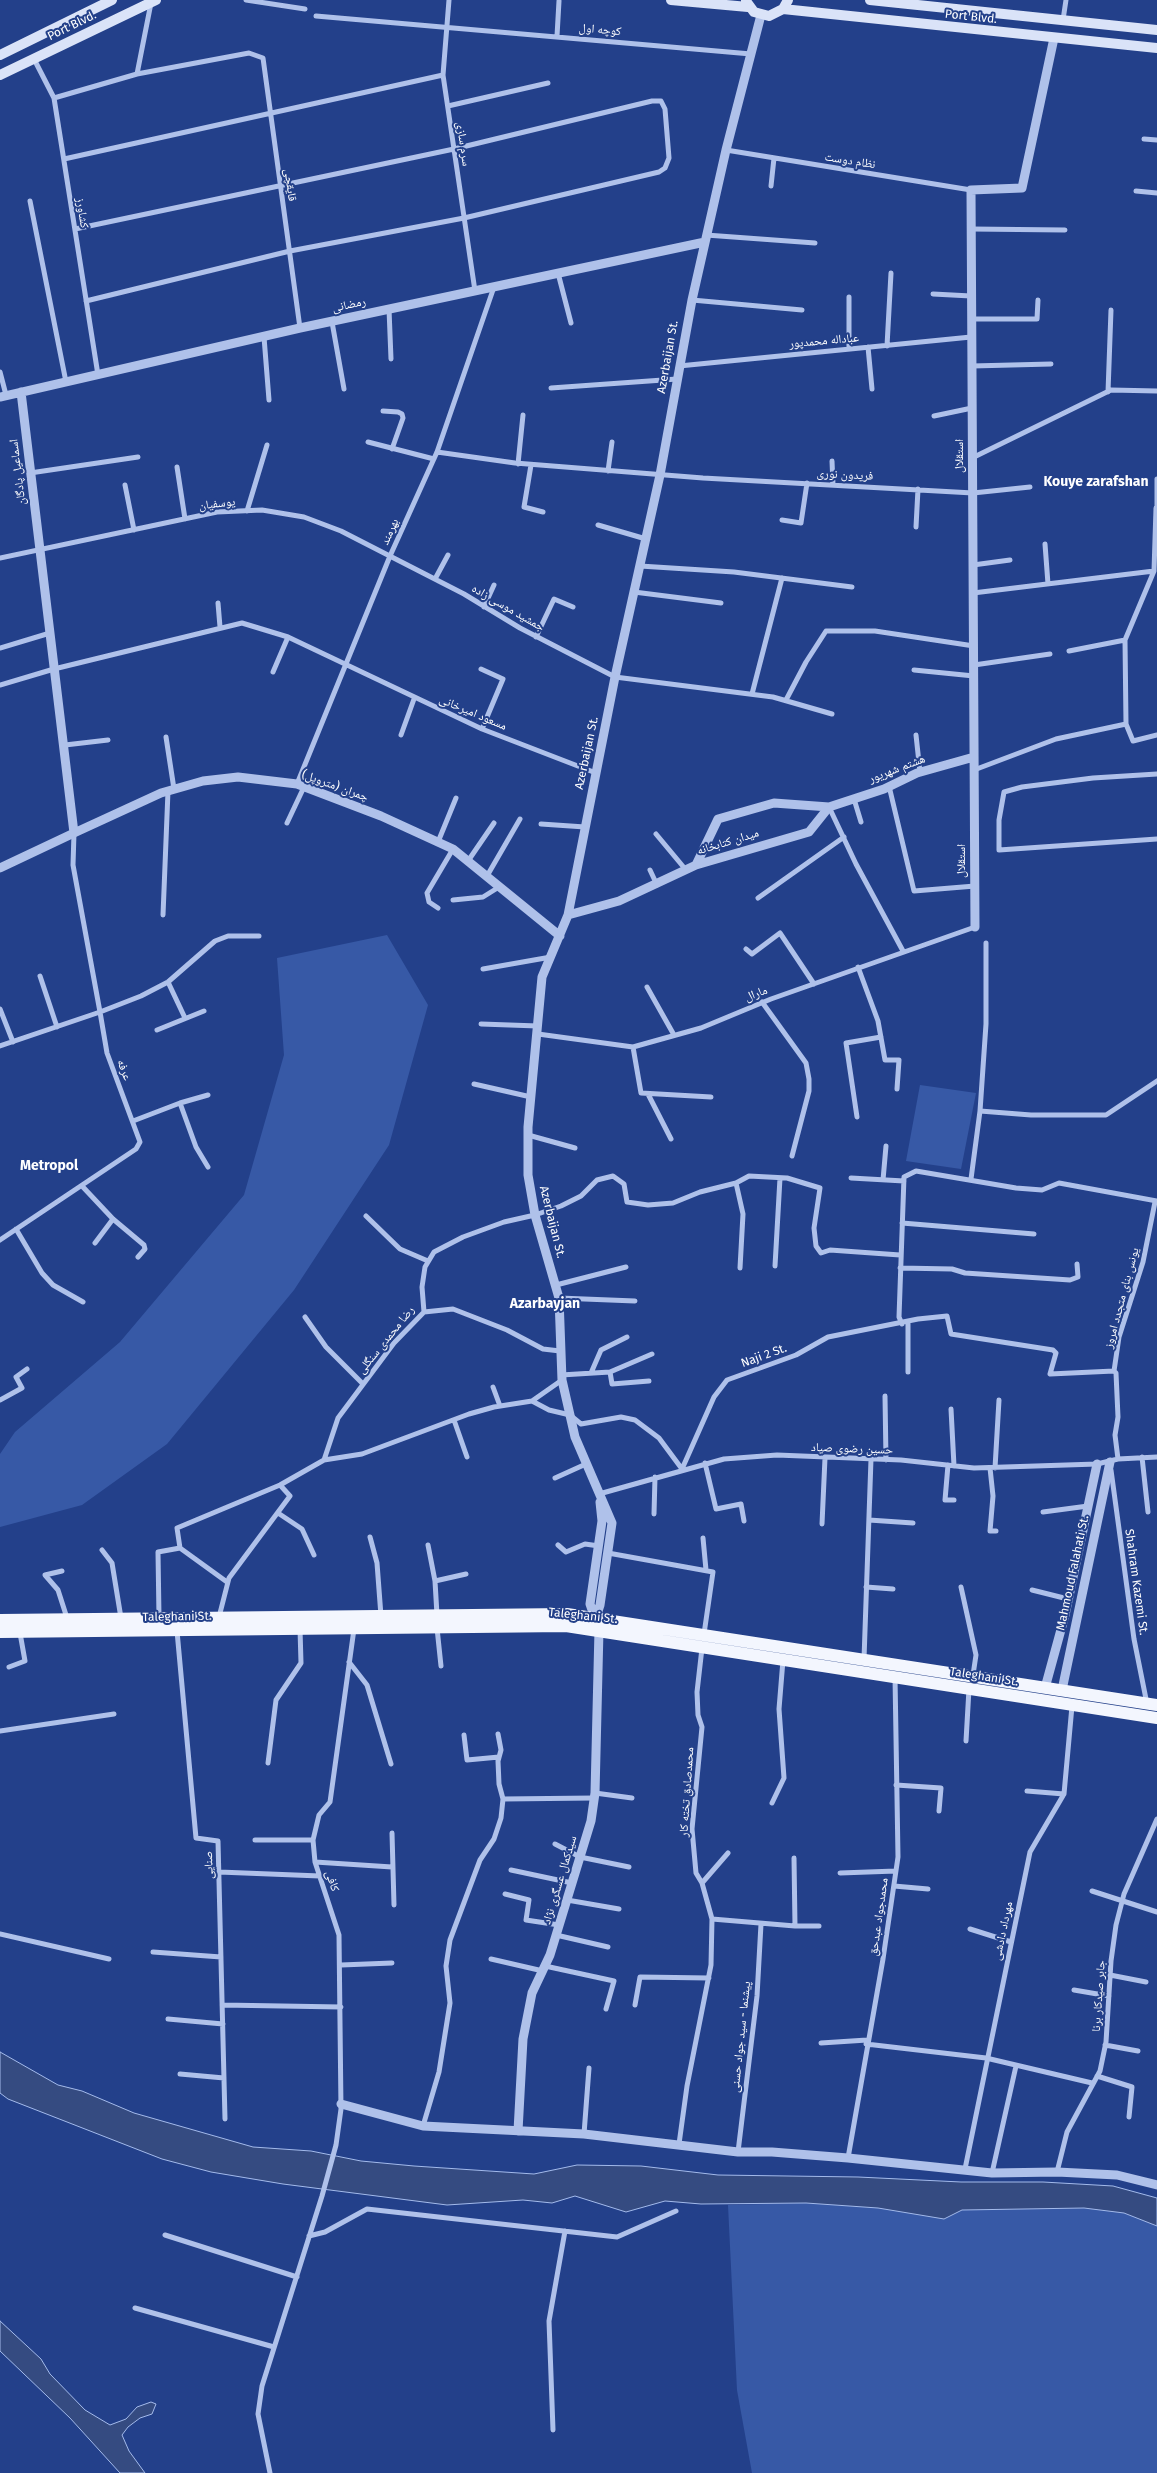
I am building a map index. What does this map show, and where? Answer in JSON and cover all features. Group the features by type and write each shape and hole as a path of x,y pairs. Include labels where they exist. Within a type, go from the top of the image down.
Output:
{"main road":[{"name":"Port Blvd.","path":"0,55 112,0"},
{"path":"671,0 747,3 761,16 769,16 786,4"},
{"name":"Port Blvd.","path":"870,0 1157,30"},
{"name":"Port Blvd.","path":"0,75 154,1"},
{"name":"Port Blvd.","path":"786,4 1054,38 1157,48"},
{"name":"Taleghani St.","path":"0,1632 177,1624 300,1629 354,1628 437,1621 566,1614 596,1617 783,1659 895,1676 1045,1688 1065,1699 1152,1704"},
{"name":"Taleghani St.","path":"0,1620 159,1618 177,1624 219,1617 381,1616 437,1621 566,1626 864,1659 1157,1718"}],"street":[{"path":"246,0 305,9"},
{"name":"سرم سازی","path":"449,0 443,75 475,291"},
{"path":"1063,20 1066,0"},
{"path":"54,98 137,74 154,1"},
{"path":"557,36 559,1"},
{"name":"کوچه اول","path":"316,16 751,54"},
{"name":"Azerbaijan St.","path":"598,1494 575,1437 570,1415 562,1378 559,1298 535,1215 528,1175 528,1135 542,977 568,915 615,677 660,475 679,366 705,238 761,16"},
{"path":"971,190 1022,188 1054,38"},
{"name":"قایقچی","path":"137,74 249,52 263,58 300,328"},
{"name":"کشاورز","path":"34,59 54,98 98,375"},
{"path":"64,159 443,75"},
{"path":"448,106 548,83"},
{"path":"75,229 454,149 652,101 661,101 665,109 668,158 665,168 659,172 464,218 290,251 86,300"},
{"path":"1144,139 1157,140"},
{"name":"نظام دوست","path":"726,150 971,190"},
{"path":"771,186 774,158"},
{"name":"استقلال","path":"971,190 975,927"},
{"path":"1136,190 1157,194"},
{"path":"30,201 66,382"},
{"path":"971,229 1065,230"},
{"path":"705,238 815,243"},
{"name":"رمضانی","path":"3,396 300,328 558,273 705,238"},
{"path":"558,273 571,323"},
{"path":"888,346 891,273"},
{"name":"بهرمند","path":"287,824 345,664 390,556 437,452 494,287"},
{"path":"933,294 971,296"},
{"path":"849,297 849,349"},
{"path":"692,300 802,310"},
{"path":"972,319 1037,319 1038,300"},
{"path":"390,309 391,359"},
{"path":"1108,392 1111,310"},
{"path":"332,322 344,389"},
{"path":"264,337 269,400"},
{"name":"عباداله محمدپور","path":"679,366 972,337"},
{"path":"868,348 872,389"},
{"path":"972,366 1051,364"},
{"path":"0,372 3,396"},
{"path":"551,388 677,378"},
{"path":"972,458 1108,392 1157,391"},
{"name":"اسماعیل پادگان","path":"20,392 40,548"},
{"path":"934,416 972,408"},
{"path":"383,410 398,412 402,414 403,418 392,449"},
{"path":"518,464 523,415"},
{"path":"368,442 434,459"},
{"path":"608,471 612,442"},
{"path":"247,511 267,445"},
{"name":"فریدون نوری","path":"437,452 518,464 660,475 973,493 1030,487"},
{"path":"30,473 138,457"},
{"path":"832,461 833,484"},
{"path":"530,465 524,507 543,512"},
{"path":"176,467 185,519"},
{"path":"1157,479 1154,571 1125,640 1126,724 1133,741 1157,735"},
{"path":"782,520 801,523 806,483"},
{"path":"125,486 134,530"},
{"path":"916,527 918,489"},
{"name":"یوسفیان","path":"0,558 217,512 262,510 304,518 340,531 390,556"},
{"path":"598,525 646,539"},
{"path":"1045,544 1048,584"},
{"path":"40,548 65,744 74,833"},
{"path":"435,579 448,555"},
{"name":"جمشید موسی زاده","path":"390,556 615,677"},
{"path":"973,565 1010,560"},
{"path":"640,566 734,572 852,588"},
{"path":"973,594 1154,571"},
{"path":"752,694 782,578"},
{"path":"484,607 494,585"},
{"path":"634,592 721,603"},
{"path":"536,636 554,598 573,607"},
{"path":"0,685 54,669 220,627 218,603"},
{"name":"مسعود امیرخانی","path":"220,627 242,623 288,637 414,699 482,729 596,772"},
{"path":"786,700 806,662 826,631 875,631 974,646"},
{"path":"0,648 50,633"},
{"path":"273,672 288,637"},
{"path":"1069,652 1125,640"},
{"path":"974,665 1050,654"},
{"path":"481,669 503,679 482,729"},
{"path":"914,670 974,676"},
{"path":"615,677 752,694 786,700 832,714"},
{"path":"401,735 414,699"},
{"path":"974,770 1056,739 1126,724"},
{"path":"916,735 920,772"},
{"path":"163,915 171,790 166,737"},
{"path":"65,744 108,740"},
{"name":"هشتم شهریور","path":"830,807 889,786 920,772 974,757"},
{"path":"1157,774 1093,778 1022,786 1004,792 999,820 999,850 1157,839"},
{"name":"چمران (متروپل)","path":"0,868 171,790 202,781 238,777 301,785 381,816 453,849 560,936"},
{"path":"889,786 914,891 975,886"},
{"path":"438,842 456,798"},
{"path":"854,799 861,822"},
{"name":"میدان کتابخانه","path":"696,865 718,819 774,803 830,807"},
{"path":"830,807 903,951"},
{"name":"میدان کتابخانه","path":"696,865 810,832 830,807"},
{"path":"487,876 520,819"},
{"path":"468,861 494,822"},
{"path":"541,824 585,827"},
{"name":"عرفه","path":"0,1240 136,1149 140,1142 107,1053 73,865 74,833"},
{"path":"656,834 686,871"},
{"path":"758,898 844,837"},
{"path":"438,908 428,902 427,893 453,849"},
{"path":"568,915 619,901 658,885 696,865"},
{"path":"650,870 658,885"},
{"path":"453,900 483,897 499,887"},
{"name":"مارال","path":"481,1024 538,1030 633,1047 701,1028 762,1002 975,927"},
{"path":"746,949 752,954 780,933 814,984"},
{"path":"0,1046 141,996 168,982 215,942 228,936 259,936"},
{"path":"971,1179 980,1111 986,1024 986,943"},
{"path":"483,969 551,957"},
{"path":"858,967 882,1037 885,1060 899,1060 897,1089"},
{"path":"40,976 57,1026"},
{"path":"168,982 185,1018"},
{"path":"647,987 674,1035"},
{"path":"762,1002 806,1063 810,1079 809,1091 792,1156"},
{"path":"0,1009 13,1042"},
{"path":"157,1030 204,1011"},
{"path":"857,1117 846,1043 882,1037"},
{"path":"633,1047 642,1093 711,1097"},
{"path":"980,1111 1031,1115 1106,1115 1157,1081"},
{"path":"474,1084 531,1097"},
{"path":"648,1094 671,1139"},
{"path":"133,1121 180,1103 208,1096"},
{"path":"180,1103 196,1147 208,1167"},
{"path":"528,1135 575,1148"},
{"path":"883,1180 886,1146"},
{"path":"908,1372 905,1323 899,1316 904,1177 916,1171 1016,1188 1042,1190 1059,1183 1156,1202"},
{"path":"366,1216 400,1249 428,1261 434,1252 449,1243 504,1222 535,1215 561,1206 581,1196 597,1180 613,1176 624,1184 627,1202 648,1205 673,1203 700,1192 736,1183 750,1176 780,1178 820,1188 814,1228 816,1246 821,1253 830,1250 900,1255"},
{"path":"775,1266 780,1178"},
{"path":"851,1178 904,1181"},
{"path":"736,1183 742,1214 740,1268"},
{"path":"82,1186 113,1219 144,1245 145,1249 138,1257"},
{"name":"یونس بنای متجدد امروز","path":"1114,1461 1118,1417 1116,1373 1114,1371 1119,1337 1143,1262 1156,1202"},
{"path":"95,1243 113,1219"},
{"path":"902,1223 1034,1234"},
{"path":"16,1229 42,1273 53,1284 83,1302"},
{"name":"رضا محمدی سنگلی","path":"324,1460 338,1418 394,1343 424,1312 422,1287 425,1267 428,1261"},
{"path":"900,1268 952,1269 965,1273 1070,1280 1078,1277 1077,1264"},
{"path":"556,1285 626,1267"},
{"path":"559,1298 635,1301"},
{"path":"424,1312 454,1309 507,1330 543,1349 560,1351"},
{"name":"Naji 2 St.","path":"682,1469 714,1397 727,1380 796,1355 828,1337 947,1316 951,1334 1053,1350 1056,1353 1050,1374 1114,1371"},
{"path":"305,1317 326,1347 363,1384"},
{"path":"591,1373 601,1350 627,1337"},
{"path":"180,1548 178,1528 280,1486 324,1460 362,1454 454,1420 500,1406 532,1401 562,1378 610,1372 652,1354"},
{"path":"0,1400 22,1388 16,1377 27,1369"},
{"path":"610,1372 612,1384 649,1381"},
{"path":"493,1387 500,1406"},
{"path":"885,1396 886,1460"},
{"path":"996,1531 990,1531 999,1400"},
{"path":"532,1401 549,1410 570,1415 581,1424 620,1417 635,1420 660,1438 682,1469"},
{"path":"952,1410 951,1466 945,1500 954,1500"},
{"path":"454,1420 468,1458"},
{"name":"حسین رضوی صیاد","path":"598,1494 724,1458 777,1455 871,1459 993,1468 1096,1464 1142,1457 1157,1457"},
{"path":"1142,1457 1148,1512"},
{"path":"822,1524 825,1458"},
{"path":"864,1659 871,1459"},
{"name":"Mahmoud Falahati St.","path":"1065,1699 1076,1617 1089,1556 1114,1461"},
{"name":"Shahram Kazemi St.","path":"1114,1461 1134,1639 1152,1704"},
{"path":"705,1463 716,1509 741,1504 744,1521"},
{"path":"555,1478 586,1464"},
{"name":"Mahmoud Falahati St.","path":"1045,1688 1065,1615 1096,1464"},
{"path":"654,1514 655,1477"},
{"path":"219,1617 227,1582 290,1496 280,1486"},
{"path":"596,1617 600,1605 612,1523 598,1494"},
{"name":"سیدکمال عسگری نژاد","path":"518,2131 523,2039 532,1993 544,1968 556,1935 591,1821 594,1795 599,1630 590,1604 602,1521 598,1494"},
{"path":"1043,1512 1088,1506"},
{"path":"278,1513 302,1530 314,1555"},
{"path":"869,1520 913,1523"},
{"path":"370,1537 377,1563 381,1616"},
{"path":"608,1553 706,1570 703,1538"},
{"path":"558,1545 566,1552 585,1544 599,1546"},
{"path":"428,1545 435,1581 441,1666"},
{"path":"159,1618 158,1552 180,1548 227,1582"},
{"path":"102,1550 112,1563 121,1618"},
{"path":"1078,1556 1089,1556"},
{"name":"محمدصادق تخته کار","path":"679,2144 686,2086 709,1978 712,1919 702,1882 696,1873 692,1829 702,1727 698,1715 697,1692 713,1572 706,1570"},
{"path":"62,1571 45,1575 58,1590 68,1619"},
{"path":"435,1581 466,1574"},
{"path":"866,1587 893,1589"},
{"path":"961,1588 976,1655 971,1682 966,1741"},
{"path":"1032,1590 1068,1599"},
{"path":"1065,1615 1076,1617"},
{"name":"صنایی","path":"177,1624 196,1838 218,1841 225,2119"},
{"name":"کافی","path":"270,2473 258,2414 262,2386 322,2196 336,2145 341,2104 341,1965 339,1935 315,1862 313,1840 319,1815 330,1802 354,1628"},
{"path":"268,1763 276,1700 301,1663 300,1629"},
{"path":"9,1667 25,1661 20,1632"},
{"path":"772,1803 784,1778 779,1710 783,1659"},
{"path":"349,1662 367,1685 391,1764"},
{"name":"محمدجواد عبدحق","path":"848,2158 883,1959 898,1856 895,1676"},
{"name":"مهرداد دادشی","path":"965,2169 986,2058 1030,1852 1064,1794 1065,1699"},
{"path":"0,1731 114,1714"},
{"path":"423,2126 439,2072 450,2003 446,1966 450,1940 480,1860 494,1839 501,1818 503,1799 499,1784 501,1750 498,1734"},
{"path":"464,1735 467,1760 500,1757"},
{"path":"896,1785 942,1788 940,1811"},
{"path":"1027,1792 1064,1794"},
{"path":"503,1799 594,1795 632,1798"},
{"name":"جابر صیدکار برنا","path":"1057,2172 1067,2132 1097,2076 1105,2046 1110,1975 1115,1936 1123,1899 1139,1856 1155,1827 1157,1819"},
{"path":"392,1833 394,1905"},
{"path":"255,1840 313,1840"},
{"path":"555,1844 580,1857 629,1867"},
{"path":"702,1882 728,1852"},
{"path":"794,1858 795,1926"},
{"path":"315,1862 392,1867"},
{"path":"511,1870 572,1883"},
{"path":"840,1874 896,1871"},
{"path":"219,1872 320,1876"},
{"path":"894,1886 928,1889"},
{"path":"1092,1891 1123,1899 1157,1912"},
{"path":"505,1894 529,1900 526,1920 559,1925"},
{"path":"567,1900 619,1909"},
{"path":"712,1919 761,1924 819,1926"},
{"name":"پیشنما - سید جواد حسنی","path":"738,2152 757,1996 761,1924"},
{"path":"970,1929 1011,1942"},
{"path":"0,1934 109,1959"},
{"path":"556,1935 608,1947"},
{"path":"153,1952 221,1957"},
{"path":"491,1959 614,1981 606,2009"},
{"path":"341,1965 392,1963"},
{"path":"1110,1975 1146,1982"},
{"path":"635,2005 640,1977 709,1978"},
{"path":"1074,1990 1110,1996"},
{"path":"222,2005 341,2007"},
{"path":"168,2019 223,2024"},
{"path":"821,2043 867,2042 986,2058 1092,2083"},
{"path":"1105,2046 1138,2051"},
{"path":"992,2172 1016,2066"},
{"path":"584,2134 589,2068"},
{"path":"180,2074 224,2078"},
{"path":"1097,2076 1132,2087 1129,2117"},
{"path":"341,2104 423,2126 584,2134 738,2152 772,2152 992,2172 1057,2172 1117,2175 1157,2184"},
{"path":"309,2236 325,2232 367,2209 617,2237 676,2211"},
{"path":"553,2430 549,2320 565,2231"},
{"path":"165,2235 296,2277"},
{"path":"135,2308 274,2347"}],"shaded area":[{"path":"387,935 428,1005 389,1145 294,1290 167,1444 82,1505 0,1527 0,1454 15,1432 120,1342 244,1195 284,1055 277,958"},
{"path":"920,1085 976,1093 961,1169 906,1161"},
{"path":"0,2052 58,2085 82,2091 134,2113 253,2147 311,2151 361,2161 534,2174 577,2165 641,2166 718,2175 858,2177 961,2182 1043,2182 1113,2186 1157,2198 1157,2226 1124,2213 1084,2208 962,2210 944,2219 878,2208 806,2203 701,2204 665,2201 626,2212 575,2196 552,2203 523,2200 447,2205 283,2184 211,2172 162,2159 8,2099 0,2093"},
{"path":"806,2203 878,2208 944,2219 962,2210 1084,2208 1124,2213 1157,2226 1157,2473 752,2473 737,2390 728,2205"},
{"path":"0,2321 41,2359 50,2374 85,2410 110,2425 126,2419 137,2407 151,2402 156,2404 152,2414 140,2418 128,2427 122,2435 129,2451 145,2473 120,2473 70,2418 0,2351"}],"district":[{"name":"Kouye zarafshan","path":"1096,482"},
{"name":"Metropol","path":"49,1166"},
{"name":"Azarbayjan","path":"545,1304"}]}
